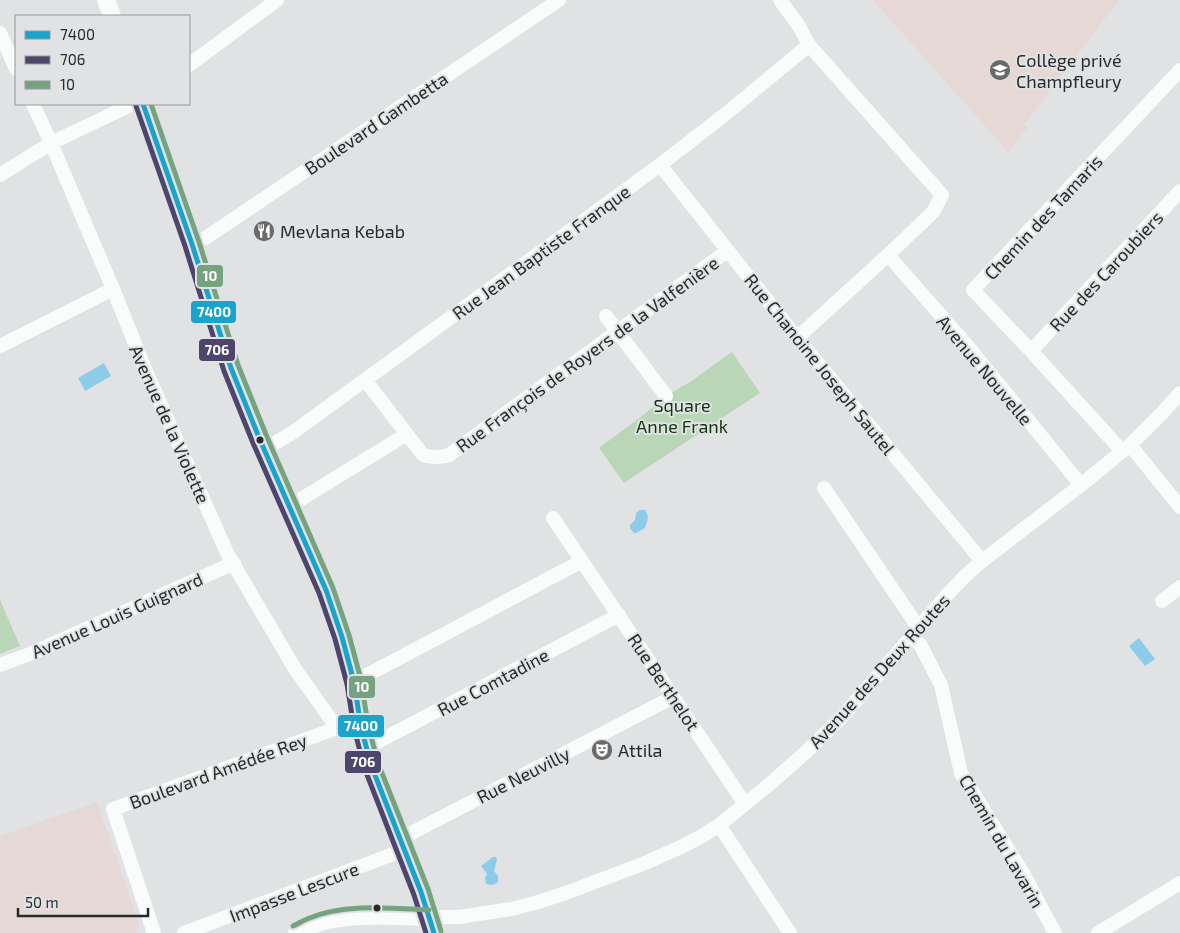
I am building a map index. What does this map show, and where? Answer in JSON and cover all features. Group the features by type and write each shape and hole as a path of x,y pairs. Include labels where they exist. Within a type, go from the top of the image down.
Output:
{"street":[{"path":"106,0 112,15"},
{"path":"190,64 277,0"},
{"path":"780,0 799,26 809,45 942,195 933,212 888,256 797,338"},
{"name":"Boulevard Gambetta","path":"192,244 207,237 553,2"},
{"path":"1,36 15,66"},
{"name":"Rue Jean Baptiste Franque","path":"264,449 292,433 660,166 809,45"},
{"name":"Chemin des Tamaris","path":"1178,502 973,290 1180,70"},
{"name":"Avenue de la Violette","path":"32,105 51,143 146,371 228,555 295,669 337,728"},
{"path":"0,175 51,143 131,105"},
{"path":"143,105 192,244 231,368 264,449 326,590 342,637 354,682 361,727 371,765 421,892 431,925 376,916 348,917 325,920 302,929 297,933"},
{"name":"Rue Chanoine Joseph Sautel","path":"660,166 797,338 982,561"},
{"name":"Rue des Caroubiers","path":"1031,351 1180,191"},
{"name":"Rue François de Royers de la Valfenière","path":"365,380 423,455 440,458 449,455 727,251"},
{"name":"Avenue Nouvelle","path":"888,256 964,343 1081,485"},
{"path":"0,346 113,289"},
{"path":"606,316 666,396"},
{"name":"Avenue des Deux Routes","path":"431,925 455,917 498,911 535,903 566,893 681,847 719,825 792,765 841,718 960,581 982,561 1126,448 1180,393"},
{"path":"289,506 407,434"},
{"name":"Chemin du Lavarin","path":"824,488 914,621 920,644 941,685 961,773 1024,875 1054,933"},
{"name":"Rue Berthelot","path":"553,518 745,804"},
{"path":"354,682 582,561"},
{"name":"Avenue Louis Guignard","path":"0,665 30,654 234,563"},
{"path":"1162,601 1180,587"},
{"name":"Rue Comtadine","path":"366,748 619,615"},
{"name":"Rue Neuvilly","path":"402,845 673,697"},
{"name":"Boulevard Amédée Rey","path":"154,933 113,809 337,728 361,727"},
{"path":"719,825 790,933"},
{"name":"Impasse Lescure","path":"184,933 402,845"},
{"path":"1098,933 1180,883"}],"shaded area":[{"name":"Collège privé Champfleury","path":"873,0 1119,0 1024,125 1028,127 1008,152"},
{"path":"97,802 139,924 137,933 0,933 0,836"}],"green space":[{"name":"Square Anne Frank","path":"732,352 760,393 624,483 599,448 666,396 690,382"},
{"path":"0,600 20,646 0,654"}],"water":[{"path":"104,363 111,376 85,391 78,378"},
{"path":"640,510 647,512 647,521 645,528 634,533 630,525 635,520 636,513"},
{"path":"1139,638 1155,659 1145,666 1129,646"},
{"path":"493,857 496,857 497,860 494,871 498,876 498,882 491,885 486,884 485,878 487,874 481,866"}],"transit line":[{"name":"7400","path":"143,105 192,244 231,368 260,440 326,590 342,637 354,682 361,727 371,765 421,892 434,933"},
{"name":"10","path":"151,105 199,242 238,365 267,437 333,588 349,635 361,680 368,725 378,763 428,889 441,931"},
{"name":"706","path":"136,106 185,246 224,371 253,443 319,593 335,639 347,684 354,728 364,767 414,895 426,933"},
{"name":"10","path":"293,926 321,914 351,909 429,910"}],"place":[{"name":"Collège privé Champfleury","path":"1000,70"},
{"name":"Mevlana Kebab","path":"264,231"},
{"name":"Attila","path":"602,750"}]}
